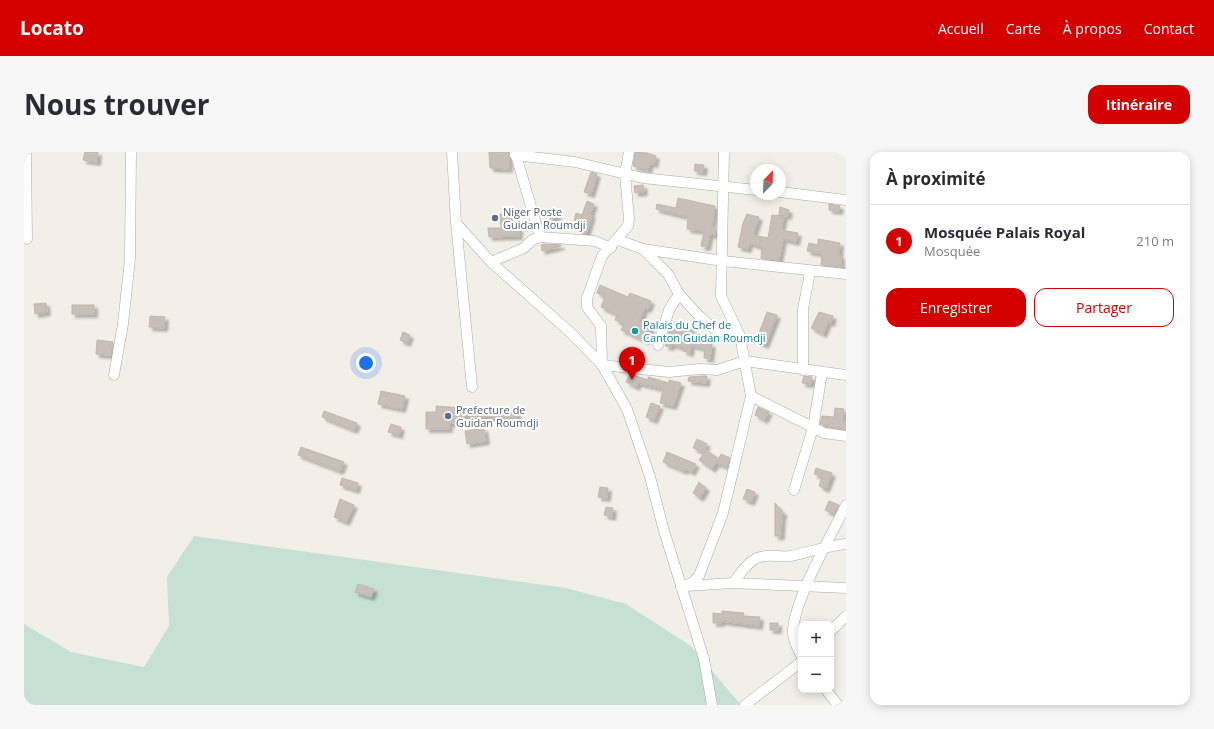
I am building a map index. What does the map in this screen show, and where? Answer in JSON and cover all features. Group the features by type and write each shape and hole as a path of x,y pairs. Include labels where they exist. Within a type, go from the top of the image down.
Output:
{"street":[{"path":"26,152 27,239"},
{"path":"114,375 123,324 130,259 131,152"},
{"path":"452,152 456,223 472,387"},
{"path":"602,365 601,326 587,307 587,298 602,256 618,240 628,226 629,219 625,174 629,152"},
{"path":"681,587 692,583 699,576 723,513 751,396 740,336 721,296 725,186 724,152"},
{"path":"540,237 515,154 575,162 652,179 750,189"},
{"path":"786,193 846,200"},
{"path":"846,194 846,209"},
{"path":"456,223 491,262 572,333 602,365 627,409 650,478 681,587 704,659 712,705"},
{"path":"491,262 524,248 532,240 540,237 595,241 611,248"},
{"path":"618,240 643,249 723,261 810,272 846,274"},
{"path":"643,249 668,274 679,294 700,317 716,330 740,336"},
{"path":"803,370 803,309 810,272"},
{"path":"658,345 670,310 679,294"},
{"path":"602,365 669,372 717,370 745,361 822,373 846,375"},
{"path":"794,490 813,428 822,373"},
{"path":"751,396 824,433 846,436"},
{"path":"798,650 795,644 793,630 806,587 846,505"},
{"path":"734,583 748,564 757,558 769,556 789,556 846,544"},
{"path":"681,587 734,583 846,588"},
{"path":"834,629 846,616"},
{"path":"745,705 798,664"},
{"path":"828,693 838,705"}],"green space":[{"path":"194,536 566,588 626,604 691,646 741,705 24,705 24,624 71,652 144,667 169,626 167,577"}],"building":[{"path":"85,152 98,152 97,162 83,160"},
{"path":"489,152 509,152 509,169 490,168"},
{"path":"635,152 647,153 656,156 654,164 650,163 648,170 633,166"},
{"path":"695,164 704,165 703,172 694,171"},
{"path":"591,172 597,174 591,194 584,192"},
{"path":"643,185 644,192 635,193 634,186"},
{"path":"678,198 715,206 712,227 716,228 715,235 710,234 707,247 701,246 704,231 687,229 688,217 656,209 657,204 676,208"},
{"path":"587,201 594,204 590,214 592,215 586,234 578,233 580,224 574,221 576,213 582,215"},
{"path":"829,204 840,206 839,211 829,210"},
{"path":"780,207 789,210 788,216 779,215"},
{"path":"555,208 558,216 550,219 547,211"},
{"path":"500,214 509,214 510,227 519,227 519,236 489,237 488,228 501,228"},
{"path":"747,214 759,217 753,235 768,238 772,215 784,216 781,230 798,233 796,242 783,239 779,260 761,258 762,247 749,243 748,249 738,247 743,223"},
{"path":"818,239 840,243 839,255 841,256 841,267 821,265 822,254 807,251 809,243 818,245"},
{"path":"541,245 561,246 542,251"},
{"path":"600,285 628,297 630,293 651,301 648,309 645,308 639,321 651,326 646,341 621,330 624,324 615,320 617,315 601,307 605,297 597,293"},
{"path":"46,303 47,312 35,314 34,304"},
{"path":"72,305 94,305 94,314 72,314"},
{"path":"767,312 777,315 765,345 756,341"},
{"path":"819,312 833,316 831,323 828,322 823,334 811,328"},
{"path":"150,316 165,317 164,328 149,327"},
{"path":"672,322 694,331 693,339 712,344 710,359 704,358 705,349 691,345 690,353 683,351 684,348 671,344 671,347 665,346"},
{"path":"403,332 410,335 407,343 400,340"},
{"path":"97,340 113,342 111,355 96,354"},
{"path":"630,374 648,380 648,377 669,383 669,380 681,383 673,406 660,403 663,389 638,383 636,387 626,382"},
{"path":"707,376 706,383 688,381 689,377"},
{"path":"804,376 812,377 811,384 802,383"},
{"path":"381,391 405,396 402,409 378,404"},
{"path":"651,403 660,406 654,420 646,417"},
{"path":"436,406 517,412 517,419 462,416 462,423 449,423 449,429 426,429 426,412 436,412"},
{"path":"758,407 769,412 764,420 755,415"},
{"path":"835,408 844,409 843,422 846,422 846,429 829,427 829,425 820,424 822,416 834,417"},
{"path":"324,411 357,423 354,430 322,417"},
{"path":"391,424 401,427 399,435 388,432"},
{"path":"484,428 486,441 467,444 465,431"},
{"path":"697,439 707,444 703,452 693,448"},
{"path":"301,447 344,462 340,471 298,455"},
{"path":"706,450 719,459 712,469 699,460"},
{"path":"667,452 696,464 692,472 685,469 684,471 663,462"},
{"path":"721,454 730,458 727,467 717,463"},
{"path":"816,468 832,473 826,489 819,486 822,477 814,474"},
{"path":"342,478 358,483 356,490 340,485"},
{"path":"699,482 706,488 700,498 693,493"},
{"path":"600,487 608,488 607,498 598,497"},
{"path":"747,489 755,492 751,502 743,499"},
{"path":"340,499 354,505 346,522 334,517"},
{"path":"829,501 839,505 834,514 825,510"},
{"path":"775,503 784,514 782,516 781,536 775,536"},
{"path":"606,507 613,508 612,517 604,515"},
{"path":"358,584 374,589 371,597 355,592"},
{"path":"722,611 744,613 743,616 760,617 759,626 721,621 721,623 713,623 713,613 722,614"},
{"path":"770,623 778,623 778,630 770,630"}],"place":[{"name":"Niger Poste Guidan Roumdji","path":"495,218"},
{"name":"Palais du Chef de Canton Guidan Roumdji","path":"635,331"},
{"name":"Mosquée Palais Royal","path":"632,380"},
{"name":"Prefecture de Guidan Roumdji","path":"448,416"}]}
